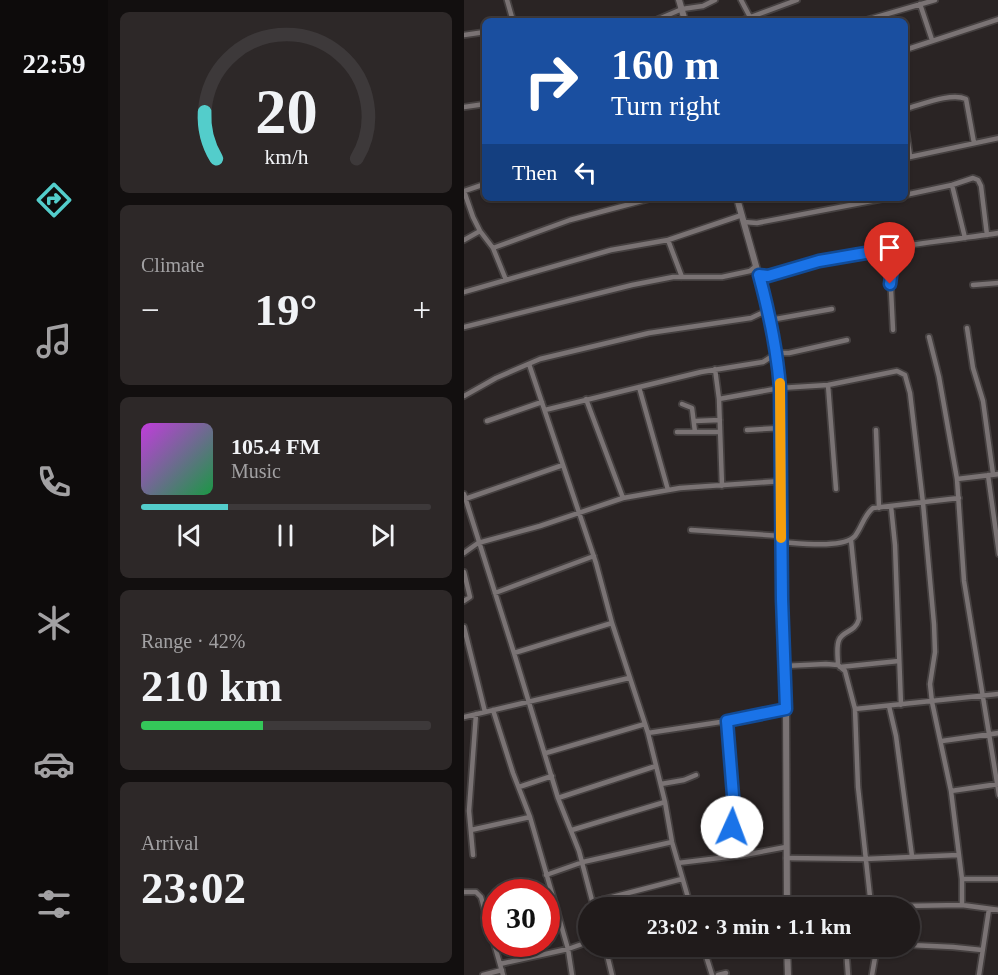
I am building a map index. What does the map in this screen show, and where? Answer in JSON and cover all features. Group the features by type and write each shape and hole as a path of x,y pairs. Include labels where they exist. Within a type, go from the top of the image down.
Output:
{"main road":[{"path":"679,0 684,18"},
{"path":"738,201 768,310 777,353 780,388 787,897"},
{"path":"788,957 789,975"}],"street":[{"path":"507,0 512,18"},
{"path":"661,18 682,9 703,6 715,0"},
{"path":"741,0 750,17 797,0"},
{"path":"873,18 935,0"},
{"path":"920,4 932,40"},
{"path":"908,49 998,19"},
{"path":"464,35 482,32"},
{"path":"908,108 946,98 966,99 974,143"},
{"path":"464,107 482,104"},
{"path":"908,157 998,138"},
{"path":"908,194 973,178 978,180 984,202 987,235"},
{"path":"482,185 464,191 473,217 493,248 506,280"},
{"path":"952,185 965,238"},
{"path":"493,248 570,220 642,201"},
{"path":"744,222 757,223 871,201"},
{"path":"464,292 611,250 668,240 742,215"},
{"path":"464,219 473,217"},
{"path":"464,240 480,231"},
{"path":"759,275 768,276 819,261 998,233"},
{"path":"668,240 682,277"},
{"path":"889,249 893,330"},
{"path":"464,327 522,314 596,292 682,277 722,277 750,271 756,266"},
{"path":"973,285 998,283"},
{"path":"770,320 833,309"},
{"path":"464,396 496,378 540,359 589,346 659,332 751,318 768,310"},
{"path":"967,328 973,368 983,401 993,474 998,554"},
{"path":"929,337 936,362 957,479 964,581 998,795"},
{"path":"545,410 715,369 763,362 777,353 789,353 847,340"},
{"path":"530,364 594,556 612,623 648,733 672,842 688,897"},
{"path":"715,369 719,399 722,486"},
{"path":"719,399 780,388 828,385 896,371 905,375 910,393 923,503 934,624 935,652 930,684 951,791 962,879 962,905"},
{"path":"828,385 836,489"},
{"path":"639,387 668,490"},
{"path":"586,399 623,498"},
{"path":"487,421 542,402"},
{"path":"682,404 692,408 695,432"},
{"path":"695,421 720,420"},
{"path":"747,430 781,428"},
{"path":"876,430 879,508"},
{"path":"677,432 720,432"},
{"path":"563,465 465,497 546,753 558,798 583,862 592,897"},
{"path":"957,479 993,474"},
{"path":"464,552 478,543 540,526 623,498 668,490 782,481"},
{"path":"690,530 816,544 845,542 857,534 868,512 873,508 959,498"},
{"path":"891,506 902,705"},
{"path":"839,666 839,640 842,635 857,625 859,619 851,540"},
{"path":"495,593 594,556"},
{"path":"464,572 470,597 464,601"},
{"path":"514,653 612,623"},
{"path":"464,627 485,712"},
{"path":"784,666 839,666 899,661"},
{"path":"839,666 845,671 854,710 858,787 870,897"},
{"path":"464,717 629,678"},
{"path":"854,710 998,694"},
{"path":"889,706 896,736 912,856"},
{"path":"648,733 786,709"},
{"path":"492,710 530,817 568,949 572,975"},
{"path":"473,855 472,830 467,811 476,714"},
{"path":"727,721 734,808 732,827 736,856"},
{"path":"546,753 645,724"},
{"path":"942,741 998,733"},
{"path":"558,798 656,766"},
{"path":"661,784 684,780 696,775"},
{"path":"519,787 552,776"},
{"path":"951,791 997,784"},
{"path":"572,830 665,802"},
{"path":"472,830 530,817"},
{"path":"546,875 583,862 672,842"},
{"path":"678,863 786,847"},
{"path":"786,858 865,859 958,855"},
{"path":"621,897 682,879"},
{"path":"962,879 998,879"},
{"path":"464,892 476,892 481,897 502,973 483,975"},
{"path":"920,905 962,905 998,910"},
{"path":"979,975 989,909"},
{"path":"920,945 982,950"},
{"path":"500,964 578,946"},
{"path":"608,957 612,975"},
{"path":"706,957 712,975"},
{"path":"847,957 848,975"},
{"path":"872,975 875,957"},
{"path":"718,975 726,974"}],"slow traffic":[{"path":"780,383 781,538"}],"route":[{"path":"732,827 734,808 727,721 786,709 782,599 780,388 777,353 759,275 768,276 809,263 889,249 892,269 890,284"}]}
